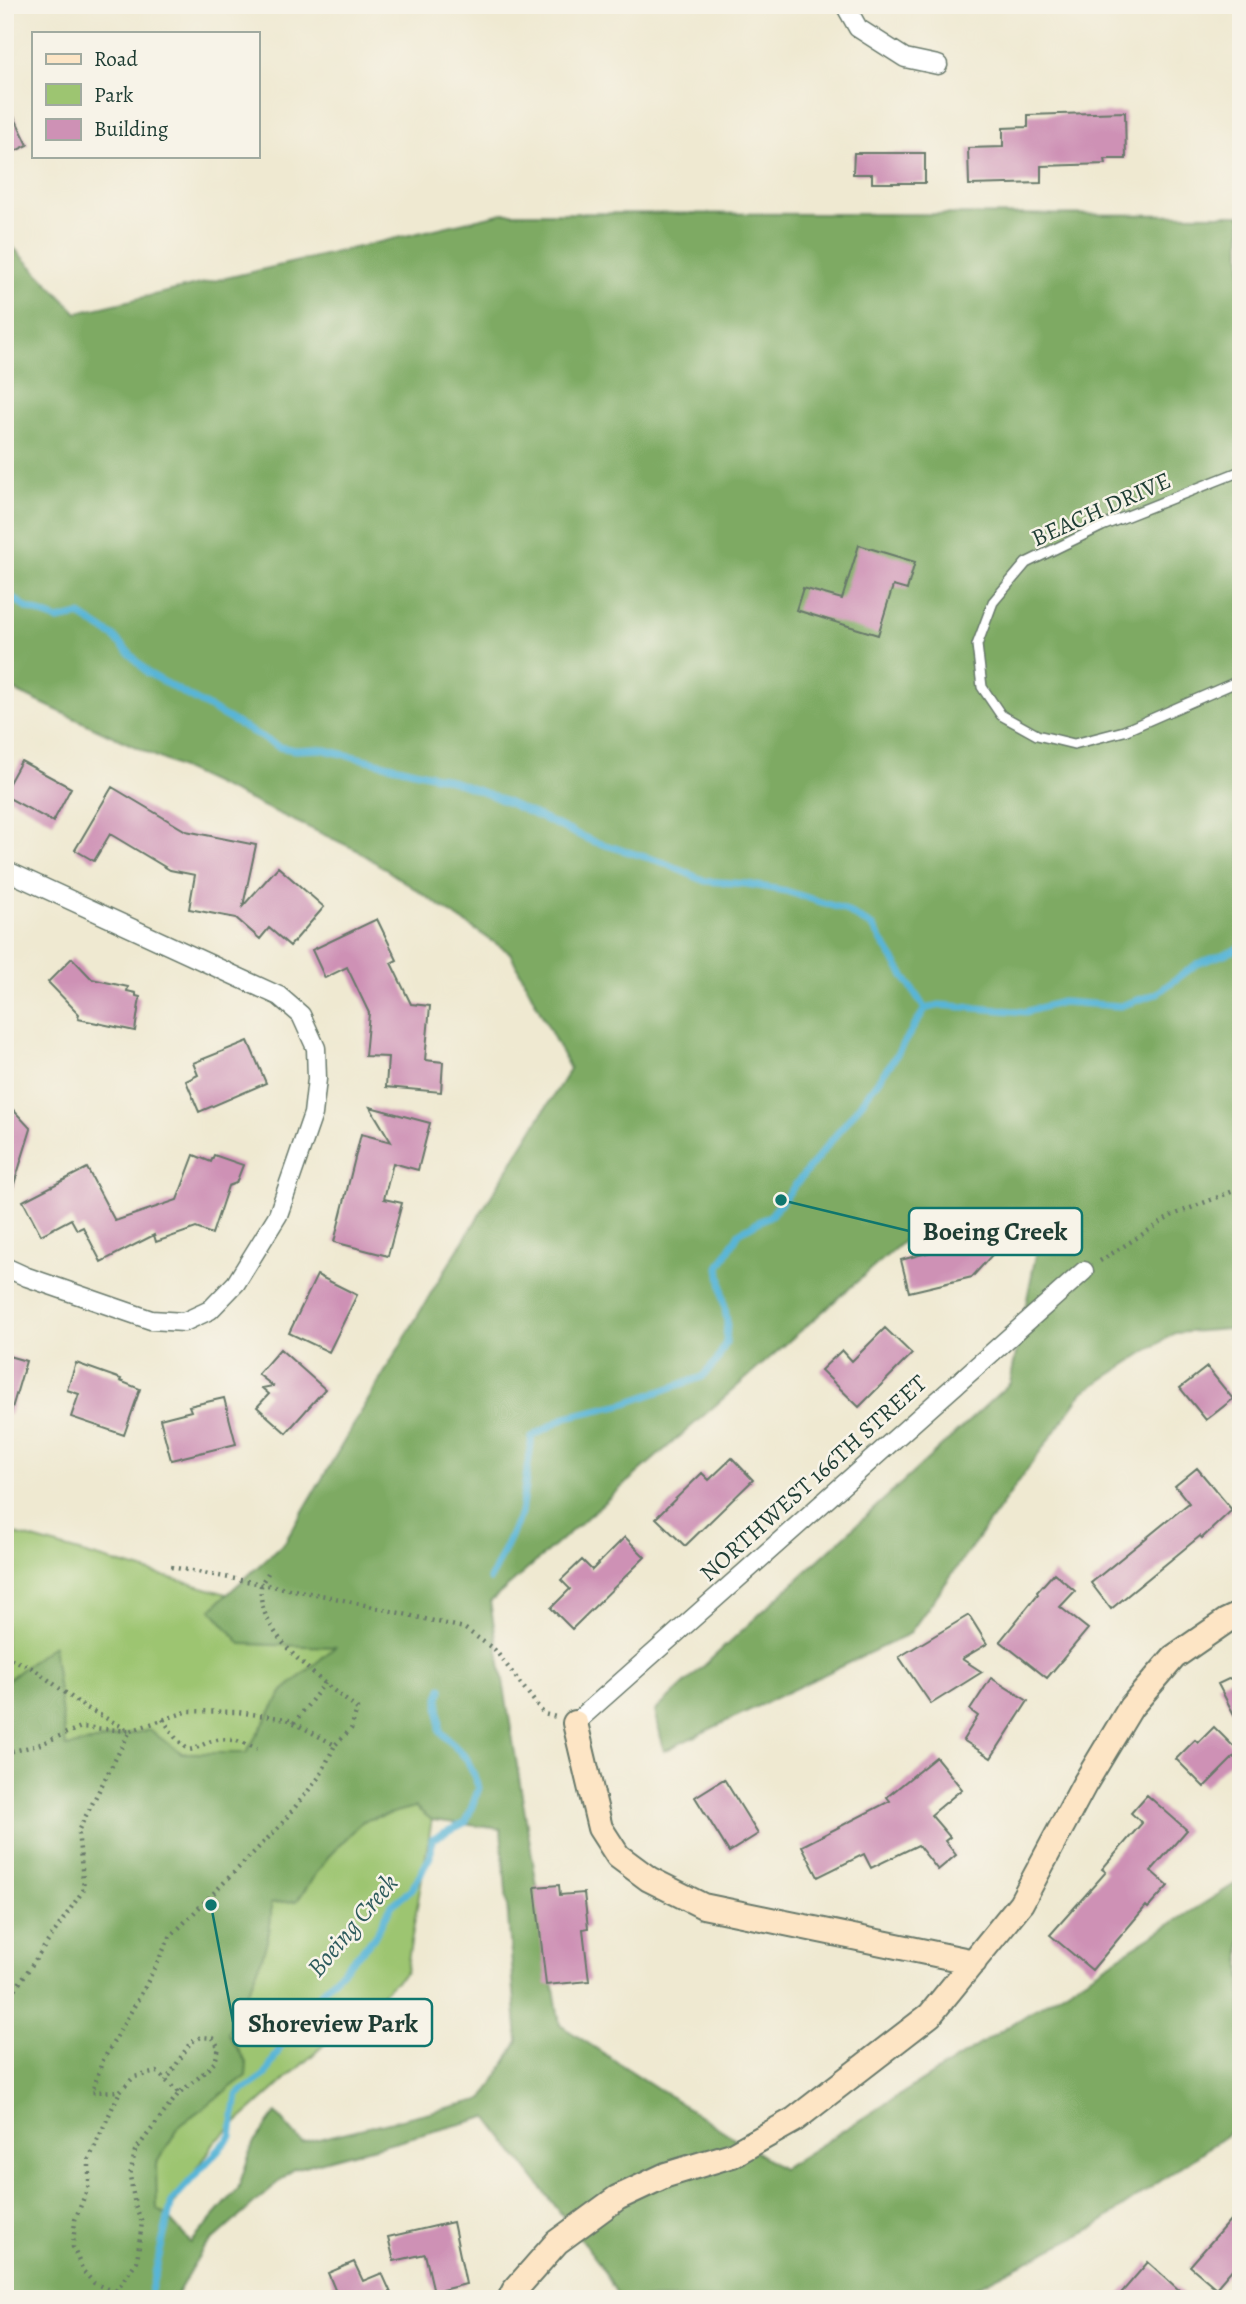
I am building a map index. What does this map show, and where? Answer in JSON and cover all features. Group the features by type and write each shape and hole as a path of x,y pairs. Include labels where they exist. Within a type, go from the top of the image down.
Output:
{"street":[{"path":"845,5 858,28 905,58 938,65"},
{"path":"5,870 279,996 301,1015 316,1048 317,1079 313,1114 278,1215 236,1283 210,1310 184,1322 151,1320 27,1277 5,1266"},
{"name":"NORTHWEST 166TH STREET","path":"575,1723 1084,1271"},
{"path":"510,2299 557,2242 617,2198 666,2175 732,2155 794,2120 930,2015 1021,1903 1084,1785 1131,1707 1174,1657 1226,1621 1241,1614"},
{"path":"575,1723 600,1828 618,1856 649,1879 703,1906 974,1962"}],"lane":[{"name":"BEACH DRIVE","path":"1241,471 1102,526 1026,563 993,601 977,645 982,687 1001,715 1037,735 1074,744 1124,732 1241,680"}],"path":[{"path":"1084,1271 1173,1215 1241,1188"},
{"path":"172,1567 262,1583 464,1629 495,1650 544,1714 575,1723"},
{"path":"120,2091 92,2092 102,2062 170,1937 279,1827 320,1776 335,1745 351,1729 357,1709 297,1659 264,1617 261,1587 268,1573"},
{"path":"5,1656 34,1669 83,1706 130,1731"},
{"path":"294,1723 325,1683"},
{"path":"5,1753 38,1745 81,1727 130,1731 189,1711 238,1712 287,1719 335,1745"},
{"path":"163,1719 188,1750 225,1739 238,1740 257,1749"},
{"path":"5,2004 84,1889 78,1831 130,1731"},
{"path":"105,2299 115,2292 137,2261 142,2222 135,2205 130,2176 135,2151 179,2093 215,2062 219,2048 213,2038 201,2037 190,2043 166,2081"},
{"path":"115,2292 94,2283 83,2271 73,2247 75,2220 89,2185 89,2159 120,2091 134,2077 157,2072 179,2093"}],"green space":[{"path":"503,213 1241,215 1241,1328 1175,1333 1083,1392 909,1634 664,1751 655,1711 1010,1383 1044,1215 938,1211 490,1602 560,2025 782,2169 1241,1880 1241,2125 1093,2228 952,2299 620,2299 599,2263 487,2117 293,2169 203,2249 174,2299 5,2299 5,1682 53,1645 66,1747 149,1730 182,1753 246,1753 283,1691 335,1647 241,1644 211,1609 285,1542 434,1288 570,1069 510,953 357,850 5,686 5,239 77,313","holes":["415,1807 432,1820 501,1829 518,2041 484,2099 302,2143 276,2113 253,2144 238,2189 191,2243 166,2215 157,2209 156,2164 180,2125 246,2076 247,2064 228,2033 263,1953 271,1920 271,1903 297,1901 328,1857 363,1821"]},
{"path":"5,1531 459,1660 406,1972 215,2142 112,2299 5,2299"}],"building":[{"path":"5,98 28,145 5,156"},
{"path":"1125,112 1126,159 1105,159 1106,164 1041,166 1041,183 969,185 968,148 1003,147 1003,128 1028,127 1028,115"},
{"path":"854,153 925,153 925,183 872,183 872,174 853,174"},
{"path":"859,545 915,562 907,590 893,586 878,635 796,610 803,588 842,599"},
{"path":"21,761 71,788 53,822 5,796 5,790"},
{"path":"112,787 186,831 256,845 243,906 278,867 324,907 290,946 269,928 260,939 236,918 189,909 195,875 170,870 110,834 94,861 75,850"},
{"path":"377,919 397,960 391,963 411,1004 430,1006 425,1060 443,1062 441,1092 386,1087 388,1057 365,1056 369,1013 347,967 325,978 312,950"},
{"path":"72,958 92,979 128,987 127,991 140,997 135,1031 78,1019 79,1014 48,982"},
{"path":"248,1041 266,1083 199,1112 186,1081 198,1075 193,1063"},
{"path":"5,1101 31,1129 10,1197 5,1197"},
{"path":"370,1107 430,1123 418,1170 393,1163 384,1199 402,1203 388,1256 334,1242 361,1134 391,1142"},
{"path":"194,1155 211,1162 214,1155 243,1165 236,1183 228,1186 212,1234 196,1228 156,1242 154,1235 101,1262 83,1227 77,1230 71,1219 41,1235 23,1201 87,1168 115,1221 177,1200"},
{"path":"966,1218 1001,1245 972,1277 909,1292 901,1260 934,1251"},
{"path":"317,1275 357,1295 329,1352 289,1333"},
{"path":"885,1328 912,1354 859,1407 821,1370 842,1350 852,1361"},
{"path":"280,1349 325,1389 286,1433 257,1407 269,1394 262,1388 273,1386 258,1374"},
{"path":"5,1355 26,1361 10,1415 5,1414"},
{"path":"76,1363 121,1379 120,1381 140,1389 124,1435 71,1417 79,1394 67,1390"},
{"path":"1207,1367 1233,1399 1206,1420 1180,1388"},
{"path":"224,1398 236,1444 171,1460 160,1419 191,1411 189,1406"},
{"path":"732,1458 753,1480 685,1546 656,1518 702,1473 709,1480"},
{"path":"1197,1468 1232,1510 1202,1538 1200,1536 1111,1609 1091,1583 1189,1503 1175,1486"},
{"path":"625,1537 645,1557 572,1629 551,1608 570,1589 561,1580 582,1560 592,1570"},
{"path":"1054,1573 1075,1591 1060,1607 1088,1629 1047,1678 1000,1641"},
{"path":"969,1615 987,1644 962,1659 982,1672 931,1704 899,1657"},
{"path":"1241,1673 1241,1728 1218,1684"},
{"path":"991,1678 1028,1701 991,1758 963,1740 978,1716 970,1710"},
{"path":"1214,1727 1239,1752 1204,1787 1176,1759 1195,1740 1198,1743"},
{"path":"936,1757 962,1789 931,1815 950,1837 945,1841 956,1855 938,1870 918,1845 871,1868 864,1854 818,1877 802,1846 890,1801 887,1797"},
{"path":"724,1779 758,1834 729,1852 695,1797"},
{"path":"1147,1795 1187,1830 1151,1871 1168,1886 1148,1908 1146,1906 1092,1970 1050,1935 1106,1872 1102,1869 1142,1823 1131,1813"},
{"path":"559,1885 560,1895 584,1893 588,1928 583,1929 589,1981 546,1985 535,1887"},
{"path":"1231,2219 1241,2228 1241,2259 1216,2288 1190,2266"},
{"path":"453,2222 466,2284 434,2292 425,2254 394,2261 388,2237"},
{"path":"354,2262 363,2281 382,2273 391,2293 377,2299 321,2299 336,2292 328,2273"},
{"path":"1148,2262 1189,2299 1116,2299"}],"waterway":[{"path":"5,592 27,608 58,620 80,615 113,636 148,673 279,747 295,750 321,749 444,778 493,796 592,841 662,862 705,881 747,884 786,891 843,909 873,927 925,1009"},
{"name":"Boeing Creek","path":"490,1579 521,1513 532,1437 566,1417 623,1404 702,1377 717,1361 726,1342 727,1322 719,1267 739,1233 771,1215 892,1062 925,1009 939,1005 1025,1012 1062,1002 1120,1006 1156,994 1197,964 1241,948"},
{"name":"Boeing Creek","path":"149,2299 172,2201 231,2136 237,2095 265,2075 281,2046 324,1989 373,1939 392,1905 412,1889 431,1855 432,1839 466,1822 479,1788 467,1759 440,1731 439,1697 442,1688"}],"place":[{"name":"Boeing Creek","path":"781,1200"},
{"name":"Shoreview Park","path":"211,1905"}]}
